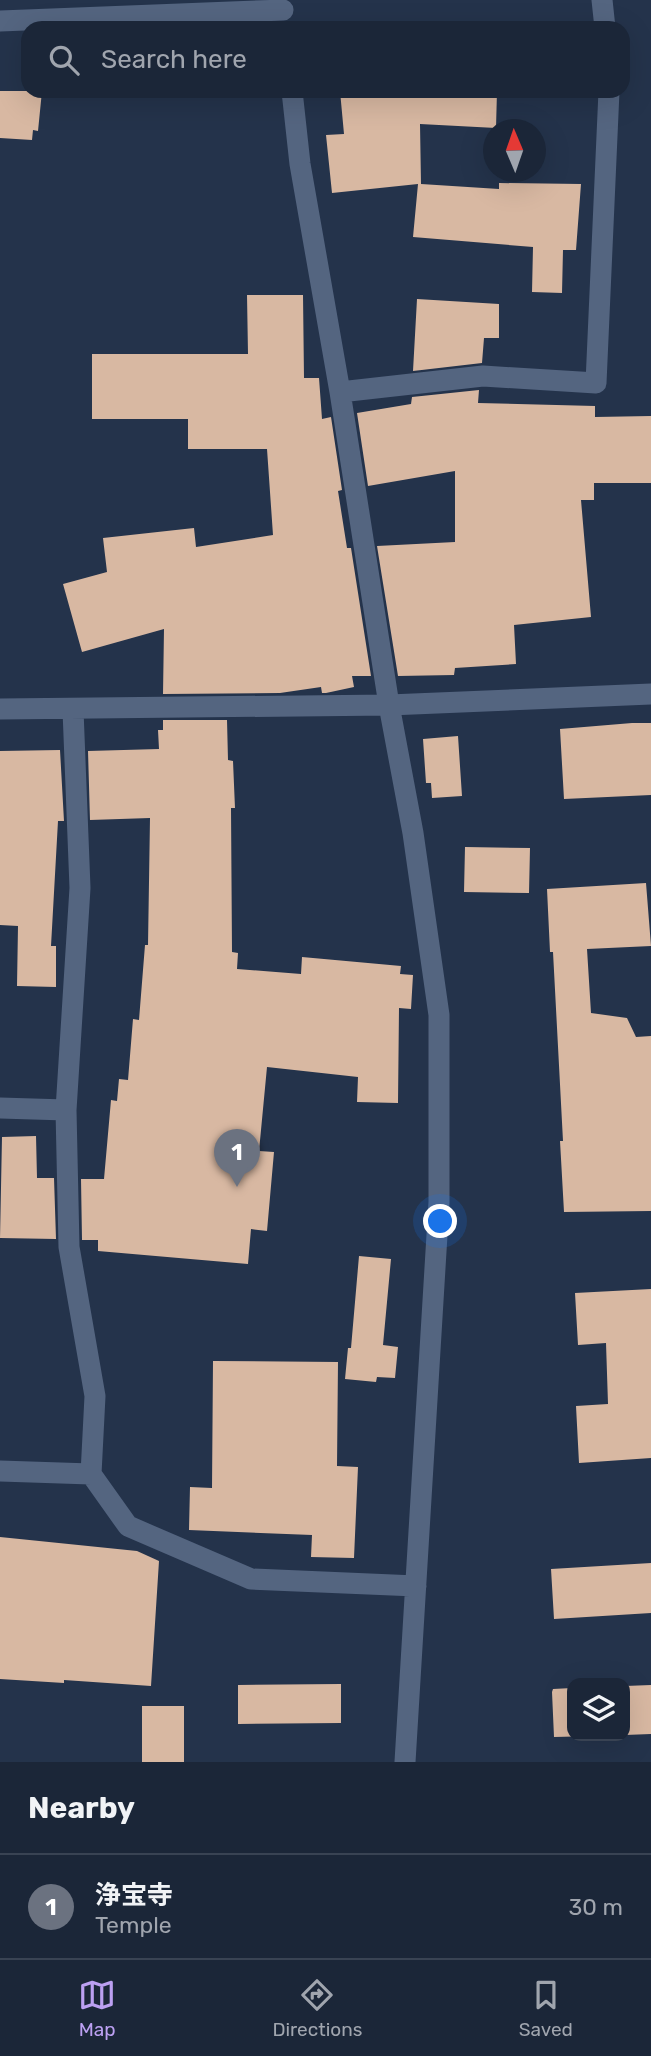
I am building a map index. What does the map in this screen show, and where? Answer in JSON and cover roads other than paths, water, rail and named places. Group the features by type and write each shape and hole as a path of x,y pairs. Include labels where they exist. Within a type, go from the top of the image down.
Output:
{"street":[{"path":"602,0 604,21"},
{"path":"0,21 283,13"},
{"path":"293,98 300,164 340,392 389,705 413,832 439,1015 439,1202 405,1762"},
{"path":"340,392 483,376 596,383 609,98"},
{"path":"0,709 389,705 651,694"},
{"path":"73,710 80,888 66,1110 69,1247 95,1396 91,1474 128,1526 251,1579 416,1586"},
{"path":"0,1108 66,1110"},
{"path":"0,1471 91,1474"}],"place":[{"name":"浄宝寺","path":"237,1187"}]}
